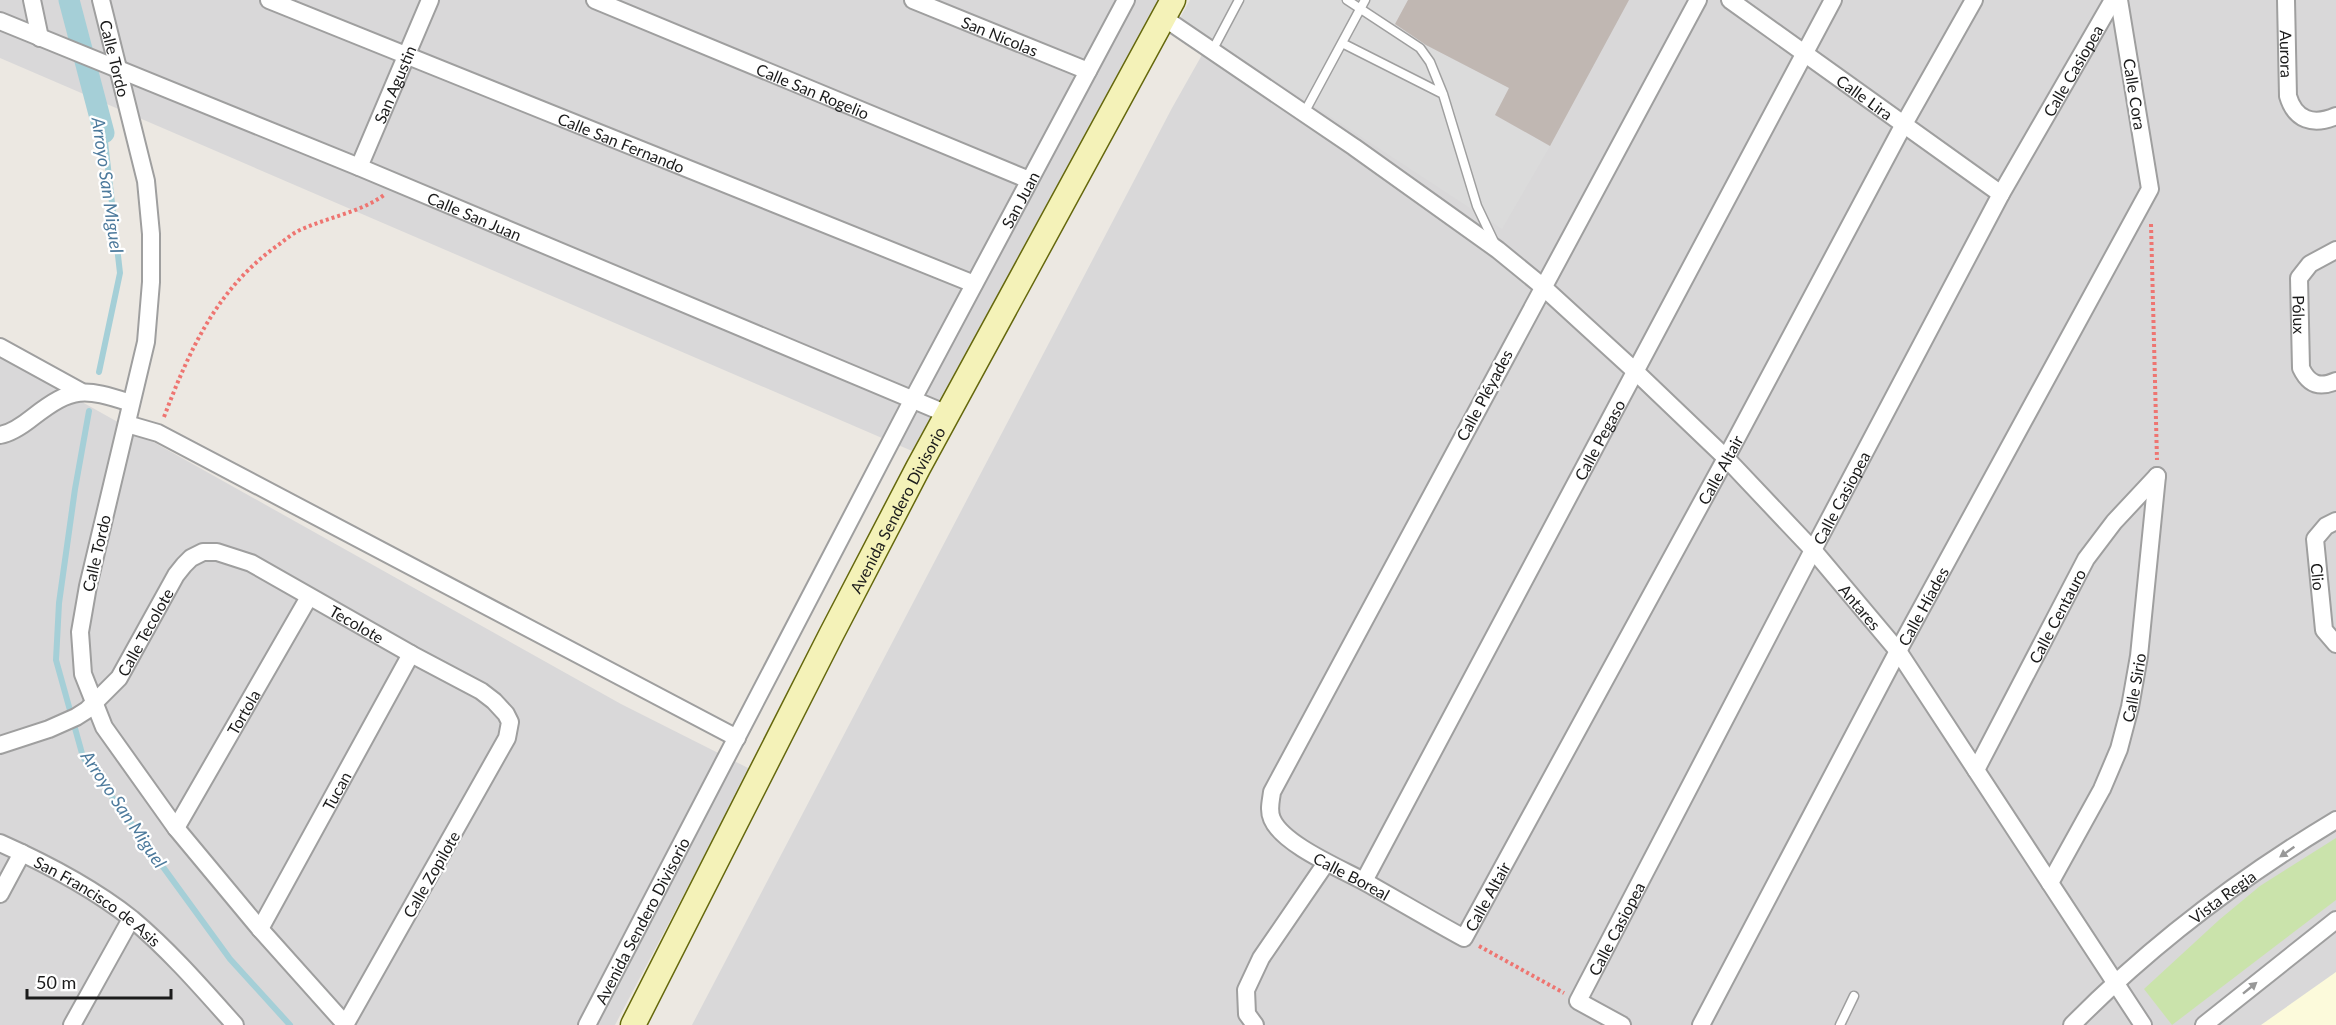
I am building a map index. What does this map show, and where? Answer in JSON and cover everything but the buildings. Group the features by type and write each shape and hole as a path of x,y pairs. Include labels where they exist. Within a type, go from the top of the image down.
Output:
{"street":[{"path":"32,0 40,38"},
{"name":"Calle Tordo","path":"101,0 146,181 151,234 152,282 146,342 88,586 80,632 83,674 93,704 109,735 176,828 260,929 346,1025"},
{"name":"Calle San Fernando","path":"269,0 974,284"},
{"name":"San Agustin","path":"359,167 430,0"},
{"name":"Calle San Rogelio","path":"595,0 1029,180"},
{"name":"San Nicolas","path":"913,0 1088,71"},
{"name":"San Juan","path":"913,399 1126,0"},
{"name":"Calle Pléyades","path":"1272,792 1542,286 1698,0"},
{"name":"Calle Lira","path":"1730,0 2001,194"},
{"name":"Calle Pegaso","path":"1364,881 1833,0"},
{"name":"Calle Altair","path":"1464,938 1726,458 1904,124 1974,0"},
{"name":"Calle Casiopea","path":"1578,1001 1812,550 2001,194 2113,0"},
{"name":"Calle Cora","path":"2119,0 2150,189"},
{"name":"Aurora","path":"2286,0 2288,96 2292,109 2313,122 2336,116"},
{"name":"Antares","path":"1169,9 1212,51 1372,160 1498,250 1542,286 1726,458 1812,550 1898,651 2116,981"},
{"name":"Avenida Sendero Divisorio","path":"633,1025 831,635 947,414 1169,9"},
{"name":"Calle San Juan","path":"0,21 359,167 947,414"},
{"name":"Calle Híades","path":"1701,1025 1898,651 2150,189"},
{"name":"Pólux","path":"2336,250 2310,264 2299,278 2301,368 2306,378 2315,383 2327,385 2336,381"},
{"path":"0,347 80,391 131,403"},
{"path":"0,435 24,424 66,395 80,391"},
{"name":"Avenida Sendero Divisorio","path":"587,1025 913,399"},
{"path":"127,424 158,433 737,738"},
{"name":"Calle Centauro","path":"1976,770 2086,559 2114,522 2157,476"},
{"name":"Calle Sirio","path":"2050,883 2102,789 2119,749 2130,707 2139,656 2157,476"},
{"name":"Clio","path":"2332,641 2324,630 2315,539 2321,531 2335,521"},
{"name":"Tecolote","path":"191,558 203,552 217,552 251,563 481,691 501,708 510,722"},
{"name":"Calle Tecolote","path":"0,745 50,729 76,717 93,704 119,678 176,576 191,558"},
{"name":"Tortola","path":"176,828 309,597"},
{"name":"Tucan","path":"260,929 411,654"},
{"name":"Calle Zopilote","path":"346,1025 499,755 507,738 510,722"},
{"name":"Calle Boreal","path":"1272,792 1269,809 1272,820 1281,832 1326,863 1364,881 1464,938"},
{"name":"Vista Regia","path":"2073,1025 2116,981 2218,900 2336,820"},
{"name":"San Francisco de Asis","path":"0,843 80,884 131,918 181,965 218,1018 234,1025"},
{"path":"0,894 22,853"},
{"path":"1255,1025 1246,1014 1246,990 1261,958 1326,863"},
{"path":"72,1025 131,918"},
{"path":"2204,1025 2336,920"},
{"path":"2116,981 2143,1025"},
{"path":"1578,1001 1622,1025"}],"lane":[{"path":"1212,51 1239,0"},
{"path":"1347,0 1363,4 1392,31 1420,48 1430,62 1443,94 1477,206 1498,250"},
{"path":"1304,115 1363,4"},
{"path":"1342,43 1443,94"},
{"path":"1840,1025 1854,996"}],"path":[{"path":"158,433 184,366 215,308 252,264 299,230 375,202 399,184"},
{"path":"2150,189 2157,476"},
{"path":"1464,938 1578,1001"}],"shaded area":[{"path":"0,0 1182,0 933,460 0,58"},
{"path":"1190,0 1408,0 1393,28 1509,88 1495,115 1550,146 1502,229 1180,18"},
{"path":"1233,0 2336,0 2336,1025 692,1025 1172,108"},
{"path":"0,356 621,704 750,769 615,1025 0,1025"},
{"path":"2336,972 2336,1025 2261,1025"}],"green space":[{"path":"2336,838 2336,900 2172,1025 2144,989 2260,886"}],"waterway":[{"name":"Arroyo San Miguel","path":"69,0 104,133"},
{"name":"Arroyo San Miguel","path":"99,372 120,273 104,133"},
{"name":"Arroyo San Miguel","path":"89,411 59,603 56,660 83,757 230,959 290,1025"}]}
